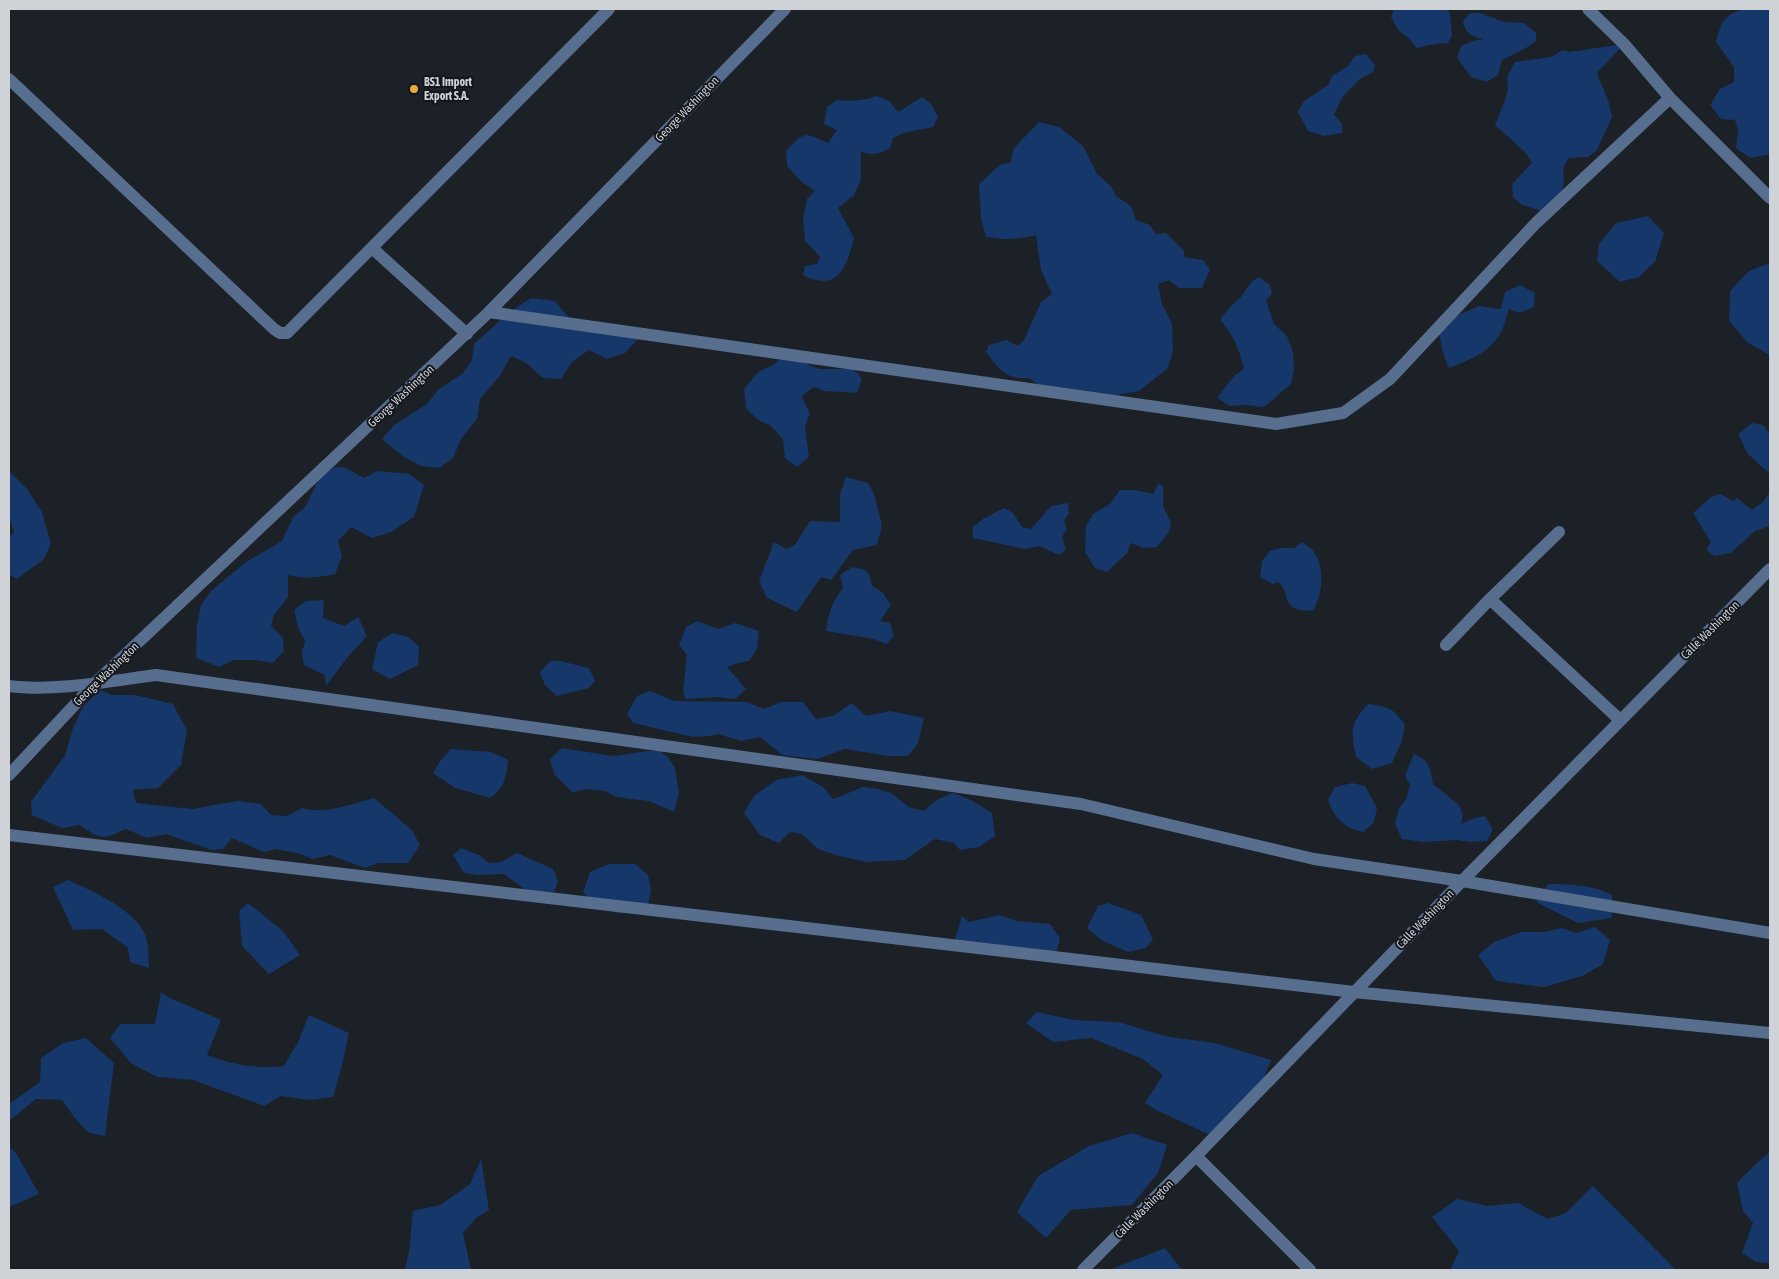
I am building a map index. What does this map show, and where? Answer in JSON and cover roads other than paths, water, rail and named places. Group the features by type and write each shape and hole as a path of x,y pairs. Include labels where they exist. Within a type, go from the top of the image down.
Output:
{"street":[{"path":"9,79 280,333 287,333 609,9"},
{"name":"George Washington","path":"9,775 95,683 467,334 785,9"},
{"path":"1588,9 1624,44 1670,98 1770,198"},
{"path":"489,312 1276,424 1343,413 1390,378 1536,223 1670,98"},
{"path":"372,248 467,334"},
{"path":"1446,645 1559,532"},
{"name":"Calle Washington","path":"1083,1270 1462,881 1770,569"},
{"path":"1490,599 1620,720"},
{"path":"9,686 29,689 156,675 1080,804 1314,859 1462,881 1770,933"},
{"path":"9,835 1354,992 1770,1033"},
{"path":"1196,1156 1310,1270"}],"place":[{"name":"BS1 Import Export S.A.","path":"414,89"}]}
